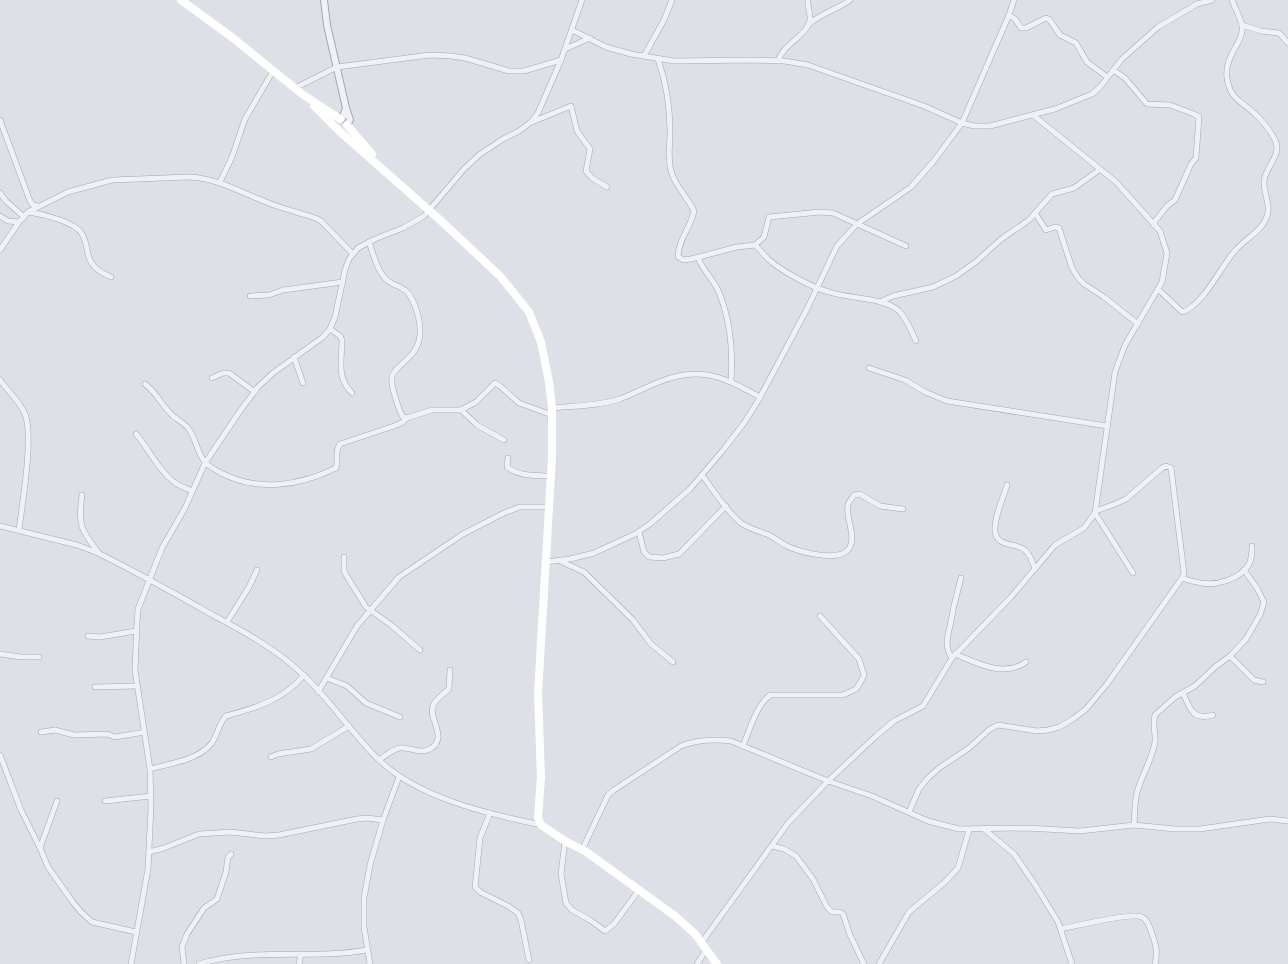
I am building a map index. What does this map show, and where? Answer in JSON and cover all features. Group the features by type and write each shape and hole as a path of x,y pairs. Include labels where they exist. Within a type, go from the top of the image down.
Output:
{"main road":[{"path":"181,0 233,38 302,94 337,129 500,276 529,312 541,342 549,382 552,411 551,476 538,693 541,777 538,818 541,825 582,850 675,916 695,934 717,964"},
{"path":"302,94 344,122 385,171"},
{"path":"337,129 342,131 344,122"}],"street":[{"path":"324,0 327,25 350,120 344,122"},
{"path":"531,122 546,98 582,0"},
{"path":"644,56 664,20 672,0"},
{"path":"778,61 780,54 806,29 809,23 808,0"},
{"path":"809,23 821,14 850,0"},
{"path":"546,562 559,561 594,552 639,532 672,506 702,475 744,423 760,397 807,309 837,246 857,224 911,187 933,162 962,123 1014,0"},
{"path":"572,30 606,47 674,61 723,59 778,61 822,68 924,106 962,123 974,126 990,126 1055,109 1092,94 1108,78 1122,59 1158,28 1198,4 1212,0"},
{"path":"1158,289 1180,310 1183,312 1186,310 1196,303 1211,285 1234,250 1261,226 1269,212 1264,181 1275,156 1277,145 1275,138 1254,113 1236,100 1231,91 1227,78 1229,57 1241,37 1242,25 1232,0"},
{"path":"1009,15 1015,19 1021,28 1026,28 1046,18 1049,19 1060,35 1076,43 1087,62 1108,78"},
{"path":"1242,25 1261,31 1279,33 1288,43"},
{"path":"565,49 590,38"},
{"path":"295,88 337,67 430,55 477,61 498,69 524,71 561,60"},
{"path":"658,58 664,77 667,100 670,132 669,158 672,174 694,211 693,218 678,249 678,257 684,260 737,247 755,245 764,237 768,218 820,212 833,213 906,246"},
{"path":"1114,70 1125,78 1148,104 1170,105 1194,114 1199,118 1196,158 1191,164 1175,200 1167,206 1153,224"},
{"path":"220,182 232,157 245,119 273,71"},
{"path":"131,964 146,883 151,796 150,769 145,732 136,686 138,610 162,548 185,508 205,462 226,430 255,392 273,373 323,337 330,329 335,318 345,270 349,259 358,248 403,228 430,211 464,169 479,155 531,122 570,106 577,130 590,149 586,170 592,178 607,187"},
{"path":"697,964 705,946 772,846 803,806 894,721 924,706 954,656 1011,597 1055,545 1084,528 1096,512 1115,372 1125,345 1162,282 1167,253 1160,232 1116,182 1033,115"},
{"path":"0,120 30,201 33,205 38,206"},
{"path":"880,303 892,296 933,287 956,276 977,261 1000,240 1029,220 1052,194 1074,188 1099,170"},
{"path":"0,250 18,222 26,214 38,206 68,192 112,180 201,177 220,182 267,202 321,221 354,254"},
{"path":"0,193 6,201 26,214 44,215 79,229 84,236 88,255 93,266 98,271 111,277"},
{"path":"1035,213 1046,230 1055,227 1059,228 1072,268 1084,284 1138,324"},
{"path":"0,216 8,221 18,222"},
{"path":"369,242 383,277 392,285 406,291 411,296 419,326 418,345 413,354 391,378 401,415 407,418"},
{"path":"755,245 769,260 782,269 817,287 829,292 890,305 899,311 905,319 916,341"},
{"path":"698,257 717,290 726,313 733,358 731,381"},
{"path":"250,296 269,295 283,290 343,282"},
{"path":"330,329 340,336 342,340 341,373 346,388 352,393"},
{"path":"294,357 303,384"},
{"path":"869,368 905,380 925,392 947,401 1107,426"},
{"path":"145,384 154,391 173,416 188,428 205,462 230,477 251,484 266,486 288,484 336,468 336,452 340,444 397,425 404,422 407,418 432,410 461,410 476,402 495,384 519,402 552,411 623,398 661,381 697,372 731,381 760,397"},
{"path":"212,378 223,373 229,373 255,392"},
{"path":"0,380 25,413 28,425 20,530"},
{"path":"461,410 477,425 504,440"},
{"path":"136,434 164,472 174,482 192,491"},
{"path":"508,458 508,467 511,470 525,474 551,476"},
{"path":"908,812 927,778 969,748 990,729 998,725 1037,731 1048,730 1059,727 1086,709 1118,670 1182,578 1184,572 1170,468 1166,466 1162,468 1126,498 1096,512"},
{"path":"702,475 743,524 801,552 816,555 840,554 847,551 851,545 848,504 854,495 860,494 880,506 903,510"},
{"path":"1007,485 995,533 1002,543 1021,547 1027,552 1035,569"},
{"path":"82,495 79,514 81,528 98,553"},
{"path":"639,532 644,552 649,557 663,558 680,554 726,506"},
{"path":"318,692 358,626 399,577 463,534 504,512 520,507 549,507"},
{"path":"1096,512 1133,572"},
{"path":"0,526 78,545 98,553 260,641 304,675 379,760 399,777 435,795 490,813 541,825"},
{"path":"1182,578 1202,584 1225,582 1248,567 1252,559 1252,546"},
{"path":"344,558 346,575 370,611 391,624 420,650"},
{"path":"559,561 579,569 588,576 633,620 651,644 673,662"},
{"path":"227,622 249,587 257,570"},
{"path":"1134,825 1139,786 1155,742 1156,732 1153,719 1160,709 1175,697 1195,686 1230,656 1246,639 1260,615 1264,602 1244,570"},
{"path":"961,578 948,634 948,652 954,656 999,669 1018,668 1026,662"},
{"path":"743,746 759,708 770,694 843,695 856,689 860,683 864,675 859,658 820,616"},
{"path":"88,636 100,637 136,631"},
{"path":"0,654 39,657"},
{"path":"1230,656 1254,680 1263,682"},
{"path":"379,760 397,748 425,751 434,746 438,736 438,729 432,712 433,705 449,689 450,670"},
{"path":"150,769 195,755 210,746 217,736 222,720 226,716 260,706 280,697 297,684 304,675"},
{"path":"327,678 347,686 366,703 400,717"},
{"path":"94,687 136,686"},
{"path":"1183,693 1196,715 1204,717 1213,715"},
{"path":"271,757 278,754 311,749 348,726"},
{"path":"41,732 55,730 74,735 103,734 115,736 145,732"},
{"path":"582,850 608,795 681,746 690,742 722,740 731,740 828,781 872,796 943,826 970,830 1026,828 1080,831 1134,825 1175,829 1200,829 1270,819 1288,821"},
{"path":"0,755 21,810 48,867 57,881 92,922 136,932"},
{"path":"370,964 366,950 364,898 370,866 383,820 399,777"},
{"path":"105,801 151,796"},
{"path":"40,848 57,801"},
{"path":"490,813 480,838 476,887 480,892 518,913 529,960"},
{"path":"149,852 164,848 186,838 206,833 231,832 265,836 279,835 358,819 383,820"},
{"path":"984,829 1014,854 1049,906 1061,929 1072,964"},
{"path":"879,964 909,912 945,882 958,868 970,830"},
{"path":"565,841 561,874 566,903 572,910 605,930 614,924 639,890"},
{"path":"772,846 784,849 796,856 813,879 827,907 832,912 843,914 864,964"},
{"path":"184,964 182,947 187,934 204,908 217,899 226,872 228,857 231,854"},
{"path":"1061,929 1140,916 1149,925 1156,945 1155,964"},
{"path":"199,964 238,956 285,953 342,954 366,950"},
{"path":"298,964 301,954"}]}
